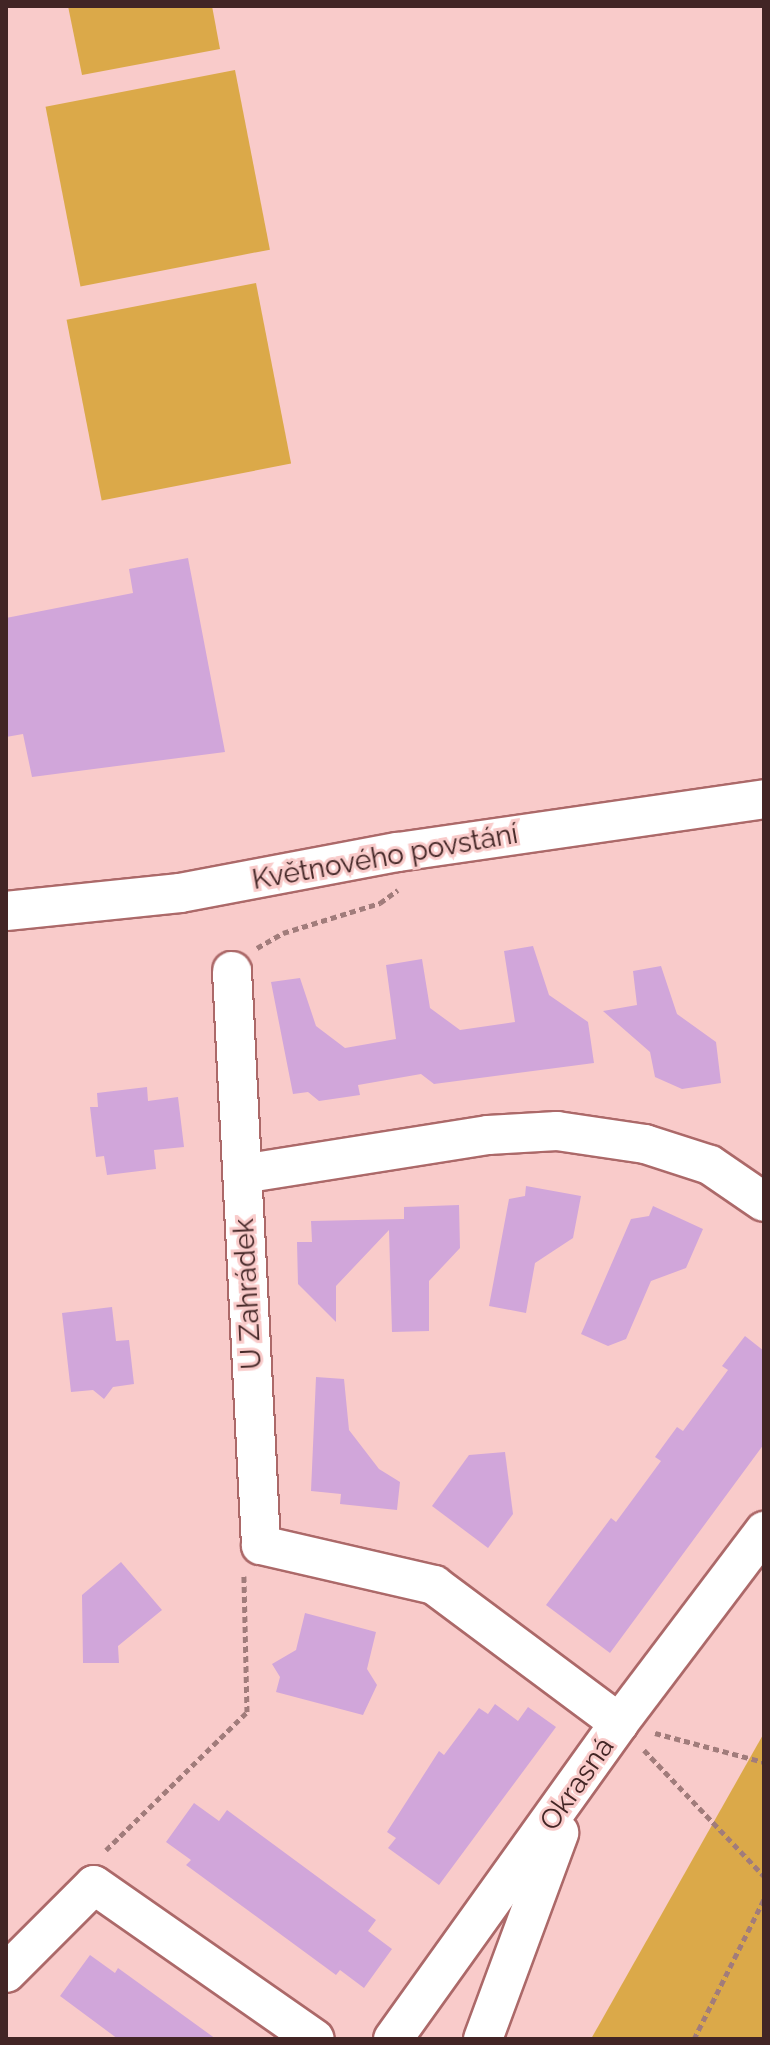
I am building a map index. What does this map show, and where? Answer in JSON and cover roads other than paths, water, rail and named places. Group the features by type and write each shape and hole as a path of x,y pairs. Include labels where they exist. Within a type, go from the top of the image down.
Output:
{"street":[{"name":"Květnového povstání","path":"6,911 180,893 398,852 764,799"},
{"name":"U Zahrádek","path":"231,980 261,1545 434,1585 619,1723"},
{"path":"242,1174 488,1135 557,1131 645,1144 710,1165 764,1202"},
{"name":"Okrasná","path":"393,2039 575,1789 619,1723 764,1531"},
{"path":"483,2039 575,1789"},
{"path":"6,1973 94,1885 315,2039"}]}
